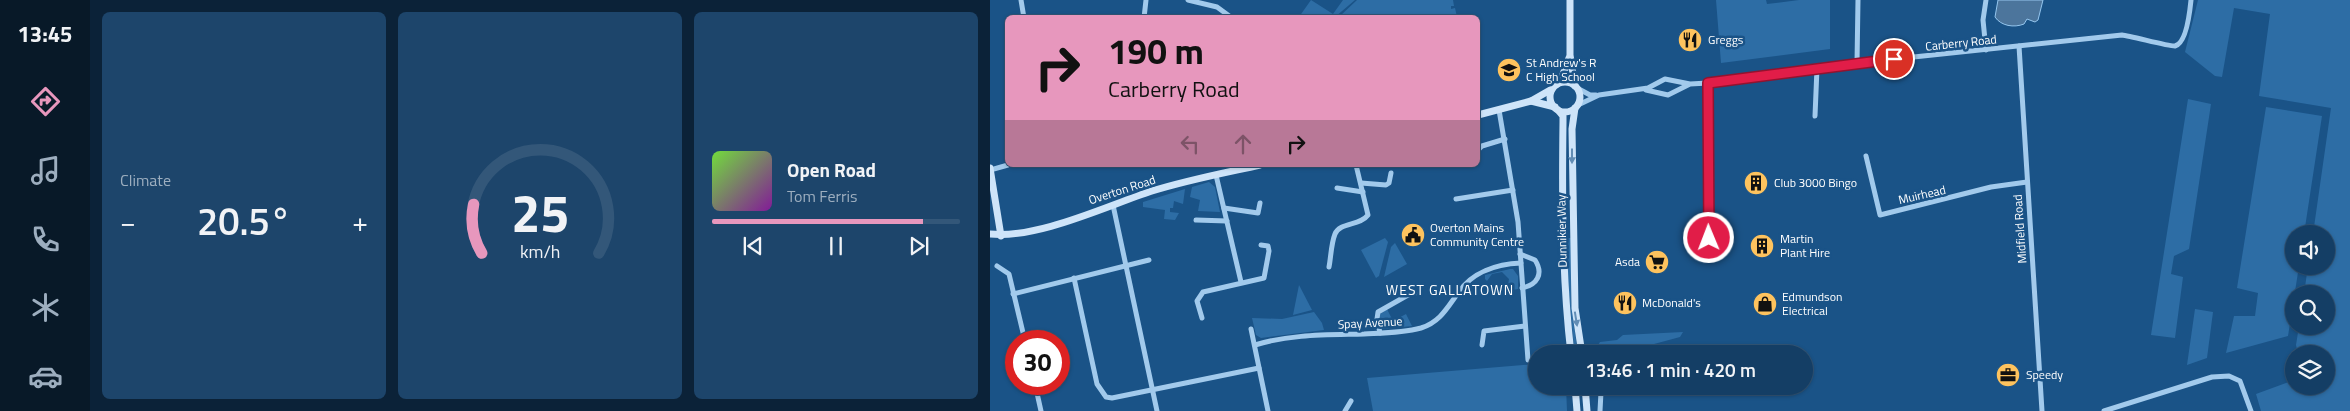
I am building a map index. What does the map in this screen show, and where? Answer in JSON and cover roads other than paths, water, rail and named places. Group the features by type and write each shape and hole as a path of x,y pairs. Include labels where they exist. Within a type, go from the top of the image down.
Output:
{"main road":[{"path":"1531,101 1567,112 1576,106 1580,96 1576,87 1570,54 1570,0"},
{"path":"1557,109 1551,100 1570,54"},
{"path":"1480,115 1531,101 1566,82 1576,87"},
{"name":"Dunnikier Way","path":"1576,106 1572,139 1573,262 1575,308 1581,345"},
{"name":"Dunnikier Way","path":"1557,109 1563,116 1564,264 1570,345"},
{"name":"Overton Road","path":"990,234 1001,236 1034,230 1153,191 1216,175 1232,168"},
{"path":"990,169 1001,236"},
{"path":"1576,395 1577,411"},
{"path":"1586,395 1588,411"}],"street":[{"path":"1021,0 1024,15"},
{"path":"1144,15 1146,0"},
{"path":"1188,0 1217,7 1228,15"},
{"path":"1857,63 1858,0"},
{"path":"1986,0 1983,20 1986,50"},
{"name":"Carberry Road","path":"1576,87 1590,95 1599,96 1640,90 1663,80 1690,84 1708,83 1857,63 2122,35 2140,37 2173,46 2180,43 2184,36 2191,0"},
{"name":"Midfield Road","path":"2019,46 2042,411"},
{"path":"1815,116 1817,68"},
{"path":"1671,80 1674,84 1674,91"},
{"path":"1659,83 1658,89 1661,93"},
{"path":"1708,83 1709,238"},
{"name":"Carberry Road","path":"1640,90 1668,95 1690,84"},
{"name":"Carberry Road","path":"1576,106 1599,96"},
{"path":"1499,110 1513,190 1528,360"},
{"path":"1480,148 1505,139"},
{"name":"Muirhead","path":"1866,156 1880,215 1991,187 2027,182"},
{"path":"990,169 1005,166"},
{"path":"1329,267 1335,233 1342,226 1365,219 1368,215 1357,167"},
{"path":"1361,183 1386,186 1389,183 1391,174"},
{"path":"1216,175 1241,282"},
{"path":"1337,188 1363,192"},
{"path":"1456,199 1513,190"},
{"path":"1224,208 1258,213 1260,202"},
{"path":"1113,204 1157,411"},
{"path":"1196,220 1227,221"},
{"path":"1202,318 1197,301 1203,292 1234,286 1241,282 1243,284 1257,281 1265,276 1270,251 1268,246 1261,245"},
{"path":"1520,254 1535,260 1539,271 1535,283 1532,286 1522,288"},
{"path":"1014,294 1148,260"},
{"name":"Spay Avenue","path":"1255,345 1308,335 1399,332 1428,325 1437,321 1458,292 1473,277 1487,270 1521,264"},
{"path":"997,266 1009,274 1022,330"},
{"path":"1074,278 1097,384 1100,391 1106,397 1112,398 1259,368"},
{"path":"1380,333 1377,319 1378,312 1415,293"},
{"path":"1482,345 1484,331 1525,326"},
{"path":"1252,329 1268,411"},
{"path":"2104,411 2212,377 2229,376 2240,381 2251,411"},
{"path":"1037,395 1041,411"},
{"path":"1600,411 1601,395"},
{"path":"1345,411 1351,401"}],"place":[{"name":"Greggs","path":"1690,40"},
{"name":"St Andrew's R C High School","path":"1509,70"},
{"name":"Club 3000 Bingo","path":"1756,183"},
{"name":"Overton Mains Community Centre","path":"1413,235"},
{"name":"Martin Plant Hire","path":"1762,246"},
{"name":"Asda","path":"1657,262"},
{"name":"McDonald's","path":"1625,303"},
{"name":"Edmundson Electrical","path":"1765,304"},
{"name":"Speedy","path":"2008,375"}],"district":[{"name":"WEST GALLATOWN","path":"1450,290"}]}
